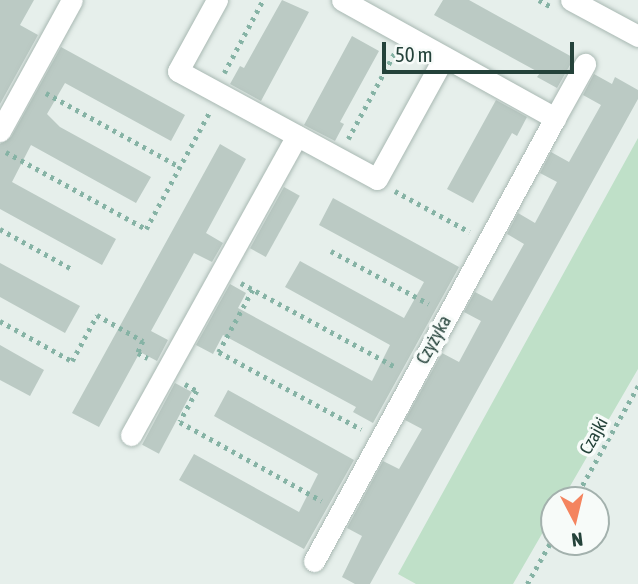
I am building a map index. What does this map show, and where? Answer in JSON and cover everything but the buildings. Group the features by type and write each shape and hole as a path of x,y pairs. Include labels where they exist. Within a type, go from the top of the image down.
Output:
{"street":[{"path":"0,131 72,0"},
{"path":"217,0 178,71 214,97 297,136 377,179 444,57"},
{"path":"342,0 555,118"},
{"path":"571,0 638,36"},
{"name":"Czyżyka","path":"314,561 585,64"},
{"path":"131,435 297,136"}],"path":[{"path":"0,148 146,229 263,0"},
{"path":"338,158 404,34"},
{"path":"27,82 180,167"},
{"path":"400,193 478,236"},
{"path":"0,229 72,269"},
{"path":"331,251 448,314"},
{"path":"230,277 414,377"},
{"path":"253,290 219,352 380,439"},
{"path":"0,321 72,361 97,315 143,341 138,352 156,363"},
{"path":"174,378 197,391 180,422 341,512"},
{"name":"Czajki","path":"582,486 638,386"},
{"path":"527,584 543,556"}],"green space":[{"path":"638,138 638,369 570,486 540,486 540,537 513,584 416,584 398,574"}]}
